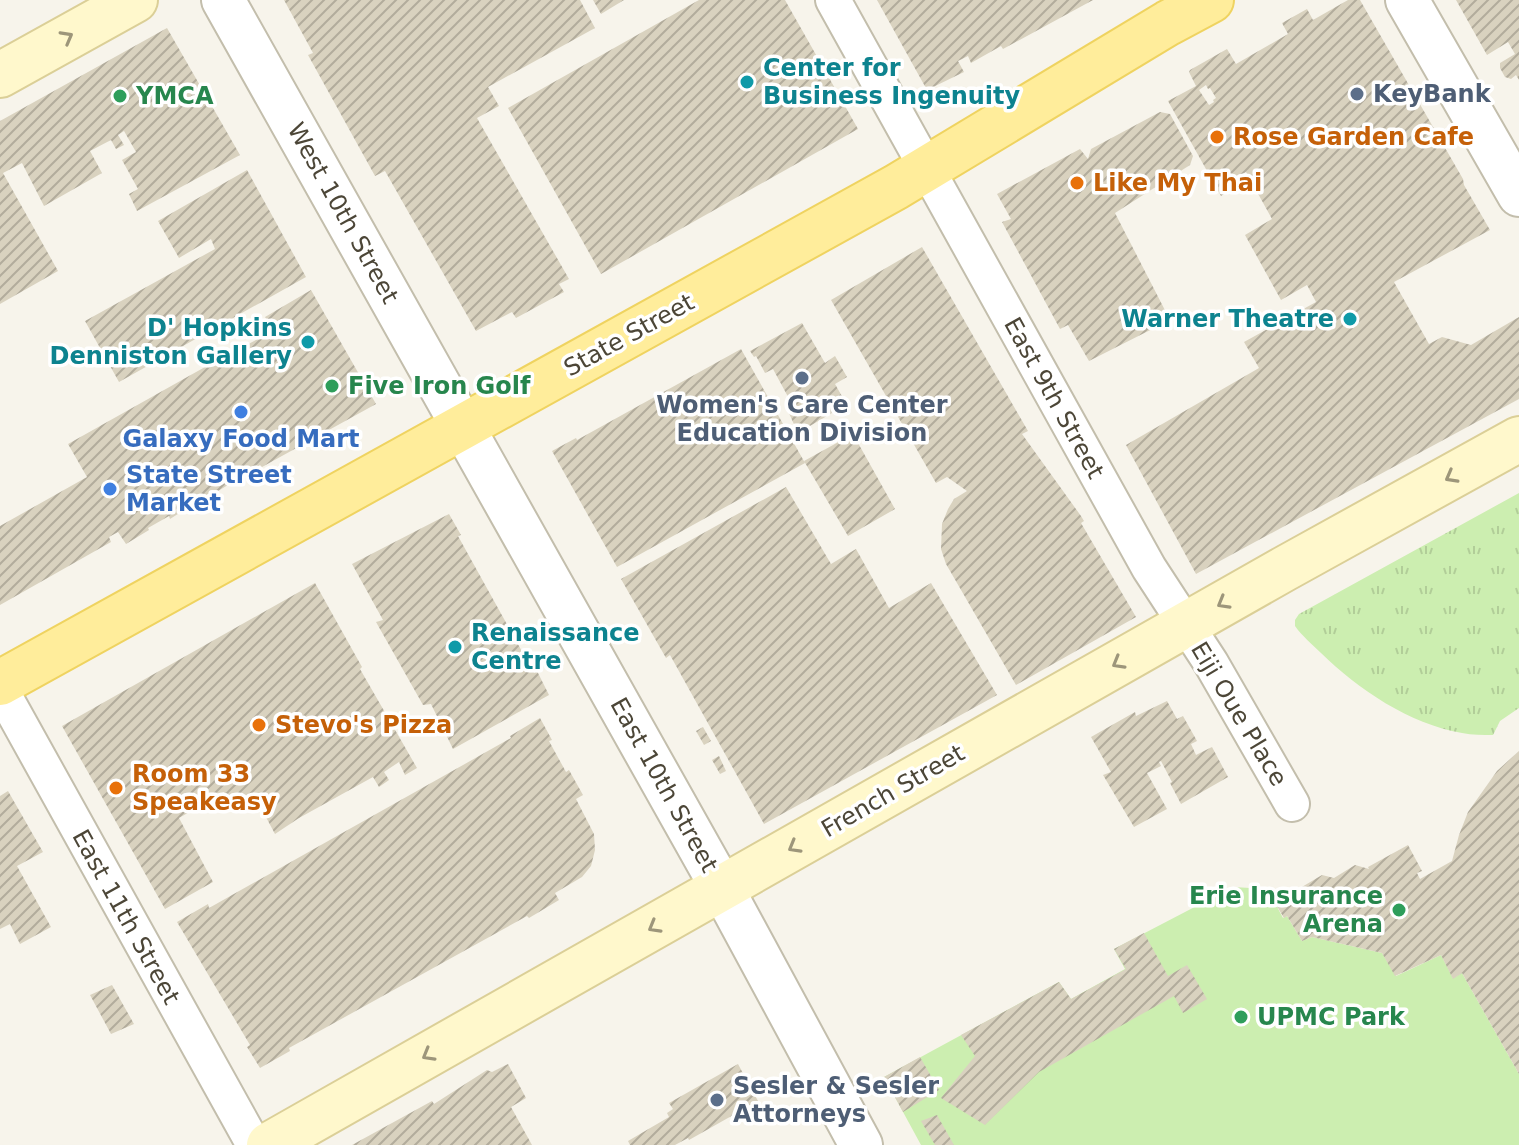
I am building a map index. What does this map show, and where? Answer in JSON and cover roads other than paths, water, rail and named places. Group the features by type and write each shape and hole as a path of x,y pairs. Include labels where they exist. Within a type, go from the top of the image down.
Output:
{"main road":[{"path":"0,75 135,0"},
{"name":"State Street","path":"0,686 896,187 1211,0"},
{"name":"French Street","path":"269,1145 1519,439"}],"street":[{"name":"West 10th Street","path":"223,0 462,427"},
{"name":"East 9th Street","path":"833,0 1149,568 1186,625"},
{"path":"1407,0 1519,195"},
{"name":"East 10th Street","path":"462,427 722,888 861,1145"},
{"name":"Eiji Oue Place","path":"1186,625 1292,804"},
{"name":"East 11th Street","path":"0,686 254,1145"}],"place":[{"name":"Center for Business Ingenuity","path":"747,82"},
{"name":"KeyBank","path":"1357,94"},
{"name":"YMCA","path":"120,96"},
{"name":"Rose Garden Cafe","path":"1217,137"},
{"name":"Like My Thai","path":"1077,183"},
{"name":"Warner Theatre","path":"1350,319"},
{"name":"D' Hopkins Denniston Gallery","path":"308,342"},
{"name":"Women's Care Center Education Division","path":"802,378"},
{"name":"Five Iron Golf","path":"332,386"},
{"name":"Galaxy Food Mart","path":"241,412"},
{"name":"State Street Market","path":"110,489"},
{"name":"Renaissance Centre","path":"455,647"},
{"name":"Stevo's Pizza","path":"259,725"},
{"name":"Room 33 Speakeasy","path":"116,788"},
{"name":"Erie Insurance Arena","path":"1399,910"},
{"name":"UPMC Park","path":"1241,1017"},
{"name":"Sesler & Sesler Attorneys","path":"717,1100"}]}
